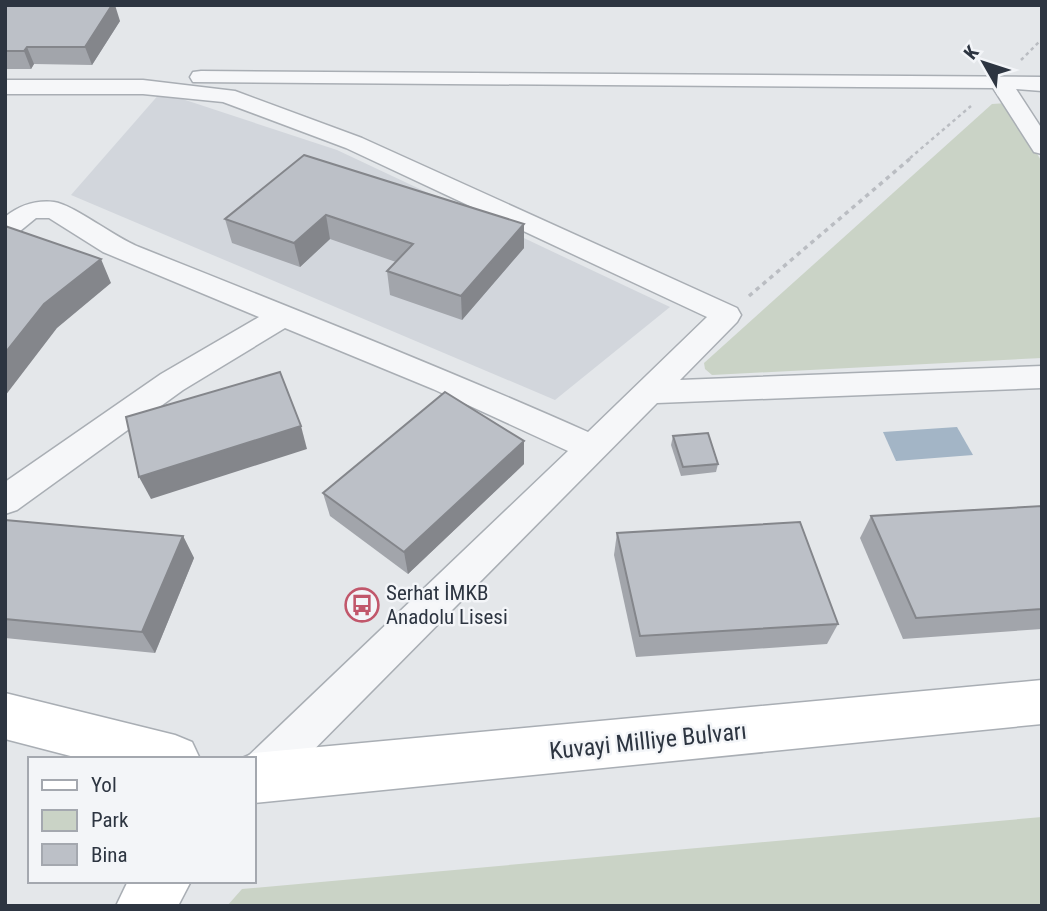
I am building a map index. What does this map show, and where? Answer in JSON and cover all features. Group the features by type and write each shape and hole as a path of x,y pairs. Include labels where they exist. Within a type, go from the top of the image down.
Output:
{"main road":[{"name":"Kuvayi Milliye Bulvarı","path":"256,779 1042,702"},
{"path":"5,716 167,757"},
{"path":"143,906 162,883"}],"street":[{"path":"195,77 1042,84"},
{"path":"1000,82 1042,147"},
{"path":"5,87 143,87 227,96 354,143 727,315 256,777"},
{"path":"5,230 29,211 54,210 112,246 444,381 591,447"},
{"path":"5,500 172,382 283,316"},
{"path":"648,392 1042,377"}],"path":[{"path":"727,315 1000,82 1042,38"}],"shaded area":[{"path":"161,92 337,150 670,307 555,400 71,195"}],"green space":[{"path":"1007,103 1042,162 1042,358 712,375 705,369 704,363 992,104"},
{"path":"1042,817 1042,906 227,906 242,889"}],"water":[{"path":"957,427 973,455 896,461 883,432"}],"building":[{"path":"5,5 112,5 85,47 27,47 24,51 5,51"},
{"path":"304,155 524,224 461,296 387,271 413,244 326,215 294,243 225,219"},
{"path":"5,226 101,259 44,304 5,353"},
{"path":"280,372 301,426 139,477 126,417"},
{"path":"445,392 524,441 404,552 323,493"},
{"path":"708,433 718,464 683,467 673,436"},
{"path":"1042,506 1042,609 916,618 871,516"},
{"path":"5,520 183,536 142,632 5,619"},
{"path":"800,522 838,624 640,636 617,533"}],"place":[{"name":"Serhat İMKB Anadolu Lisesi","path":"362,605"}]}
